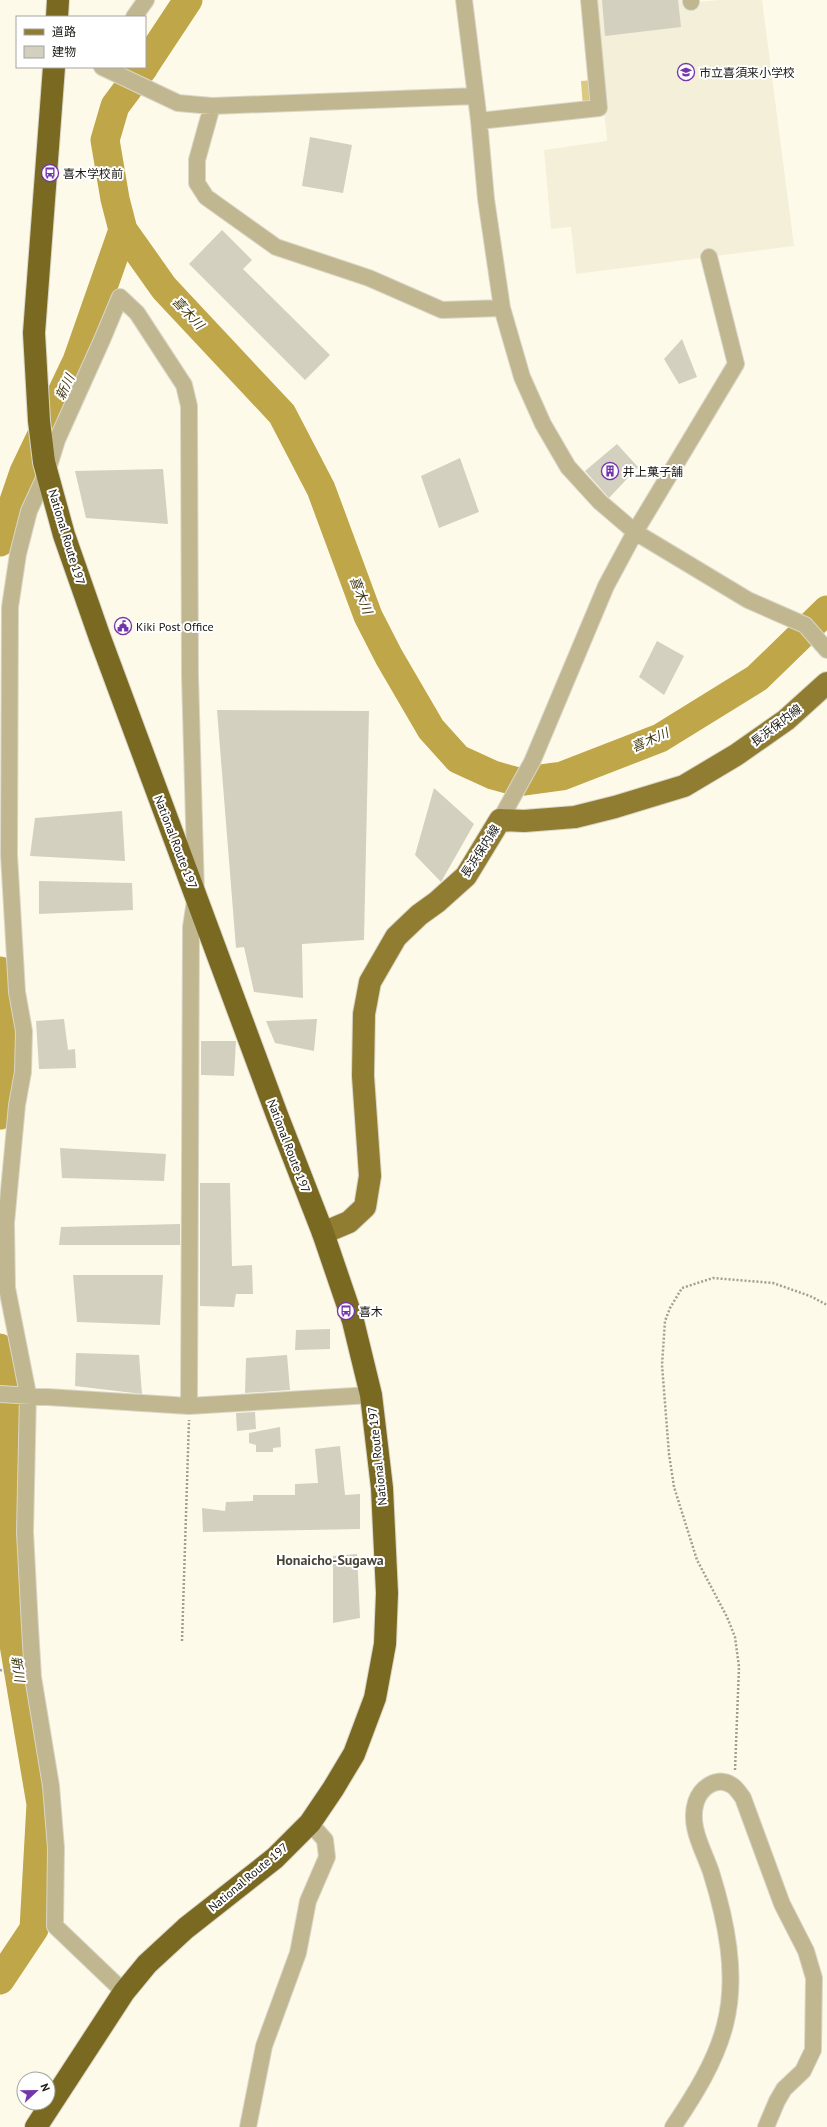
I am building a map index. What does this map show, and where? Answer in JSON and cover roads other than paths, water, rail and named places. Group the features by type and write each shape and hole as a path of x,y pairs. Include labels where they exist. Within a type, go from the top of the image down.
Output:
{"highway":[{"path":"57,16 58,0"},
{"name":"National Route 197","path":"36,2127 124,1992 147,1964 186,1928 275,1858 310,1823 354,1754 376,1698 385,1644 387,1593 382,1503 371,1395 366,1368 352,1321 323,1233 277,1115 100,638 64,535 46,467 39,422 34,332 54,68"}],"main road":[{"name":"長浜保内線","path":"323,1233 349,1222 365,1207 370,1176 363,1061 364,1014 370,982 396,936 466,876 503,815 524,821 574,816 615,807 684,786 736,755 786,720 827,683"}],"street":[{"path":"135,16 146,0"},
{"path":"464,0 479,121 486,199 502,308 522,377 543,424 568,467 600,502 635,532 748,600 805,625 827,650"},
{"path":"479,121 599,108 589,0"},
{"path":"105,69 178,103 212,106 476,96"},
{"path":"212,106 197,160 197,183 206,197 276,247 369,278 442,310 502,308"},
{"path":"503,815 532,762 606,586 635,532 736,364 709,257"},
{"path":"124,1992 55,1926 56,1848 51,1786 33,1677 25,1532 28,1394 7,1288 6,1223 17,1105 23,1072 24,1032 17,992 9,855 10,607 18,554 29,511 57,440 120,297 137,313 184,385 189,406 190,676 196,894 191,927 189,1406"},
{"path":"0,1394 28,1394 189,1406 371,1395"},
{"path":"673,2127 693,2097 714,2054 725,2025 730,2001 729,1953 725,1924 712,1877 697,1836 694,1818 695,1803 702,1790 714,1783 724,1782 734,1786 742,1798 782,1904 806,1951 814,1978 813,2050 803,2071 784,2089 766,2127"},
{"path":"248,2127 264,2046 298,1953 308,1902 327,1857 325,1840 310,1823"}],"waterway":[{"name":"喜木川","path":"146,63 188,0"},
{"name":"喜木川","path":"143,68 115,106 105,140 115,199 123,230 164,288 282,414 321,489 368,616 389,657 431,729 458,759 493,775 518,782 562,776 660,738 757,678 827,610"},
{"name":"新川","path":"0,542 24,472 77,361 123,230"},
{"name":"新川","path":"0,971 7,1041 0,1115"},
{"name":"新川","path":"0,1348 13,1421 11,1627 41,1804 34,1929 0,1980"}],"place":[{"name":"市立喜須来小学校","path":"686,72"},
{"name":"喜木学校前","path":"50,173"},
{"name":"井上菓子舗","path":"610,471"},
{"name":"Kiki Post Office","path":"123,626"},
{"name":"喜木","path":"346,1311"}],"district":[{"name":"Honaicho-Sugawa","path":"330,1560"}]}
